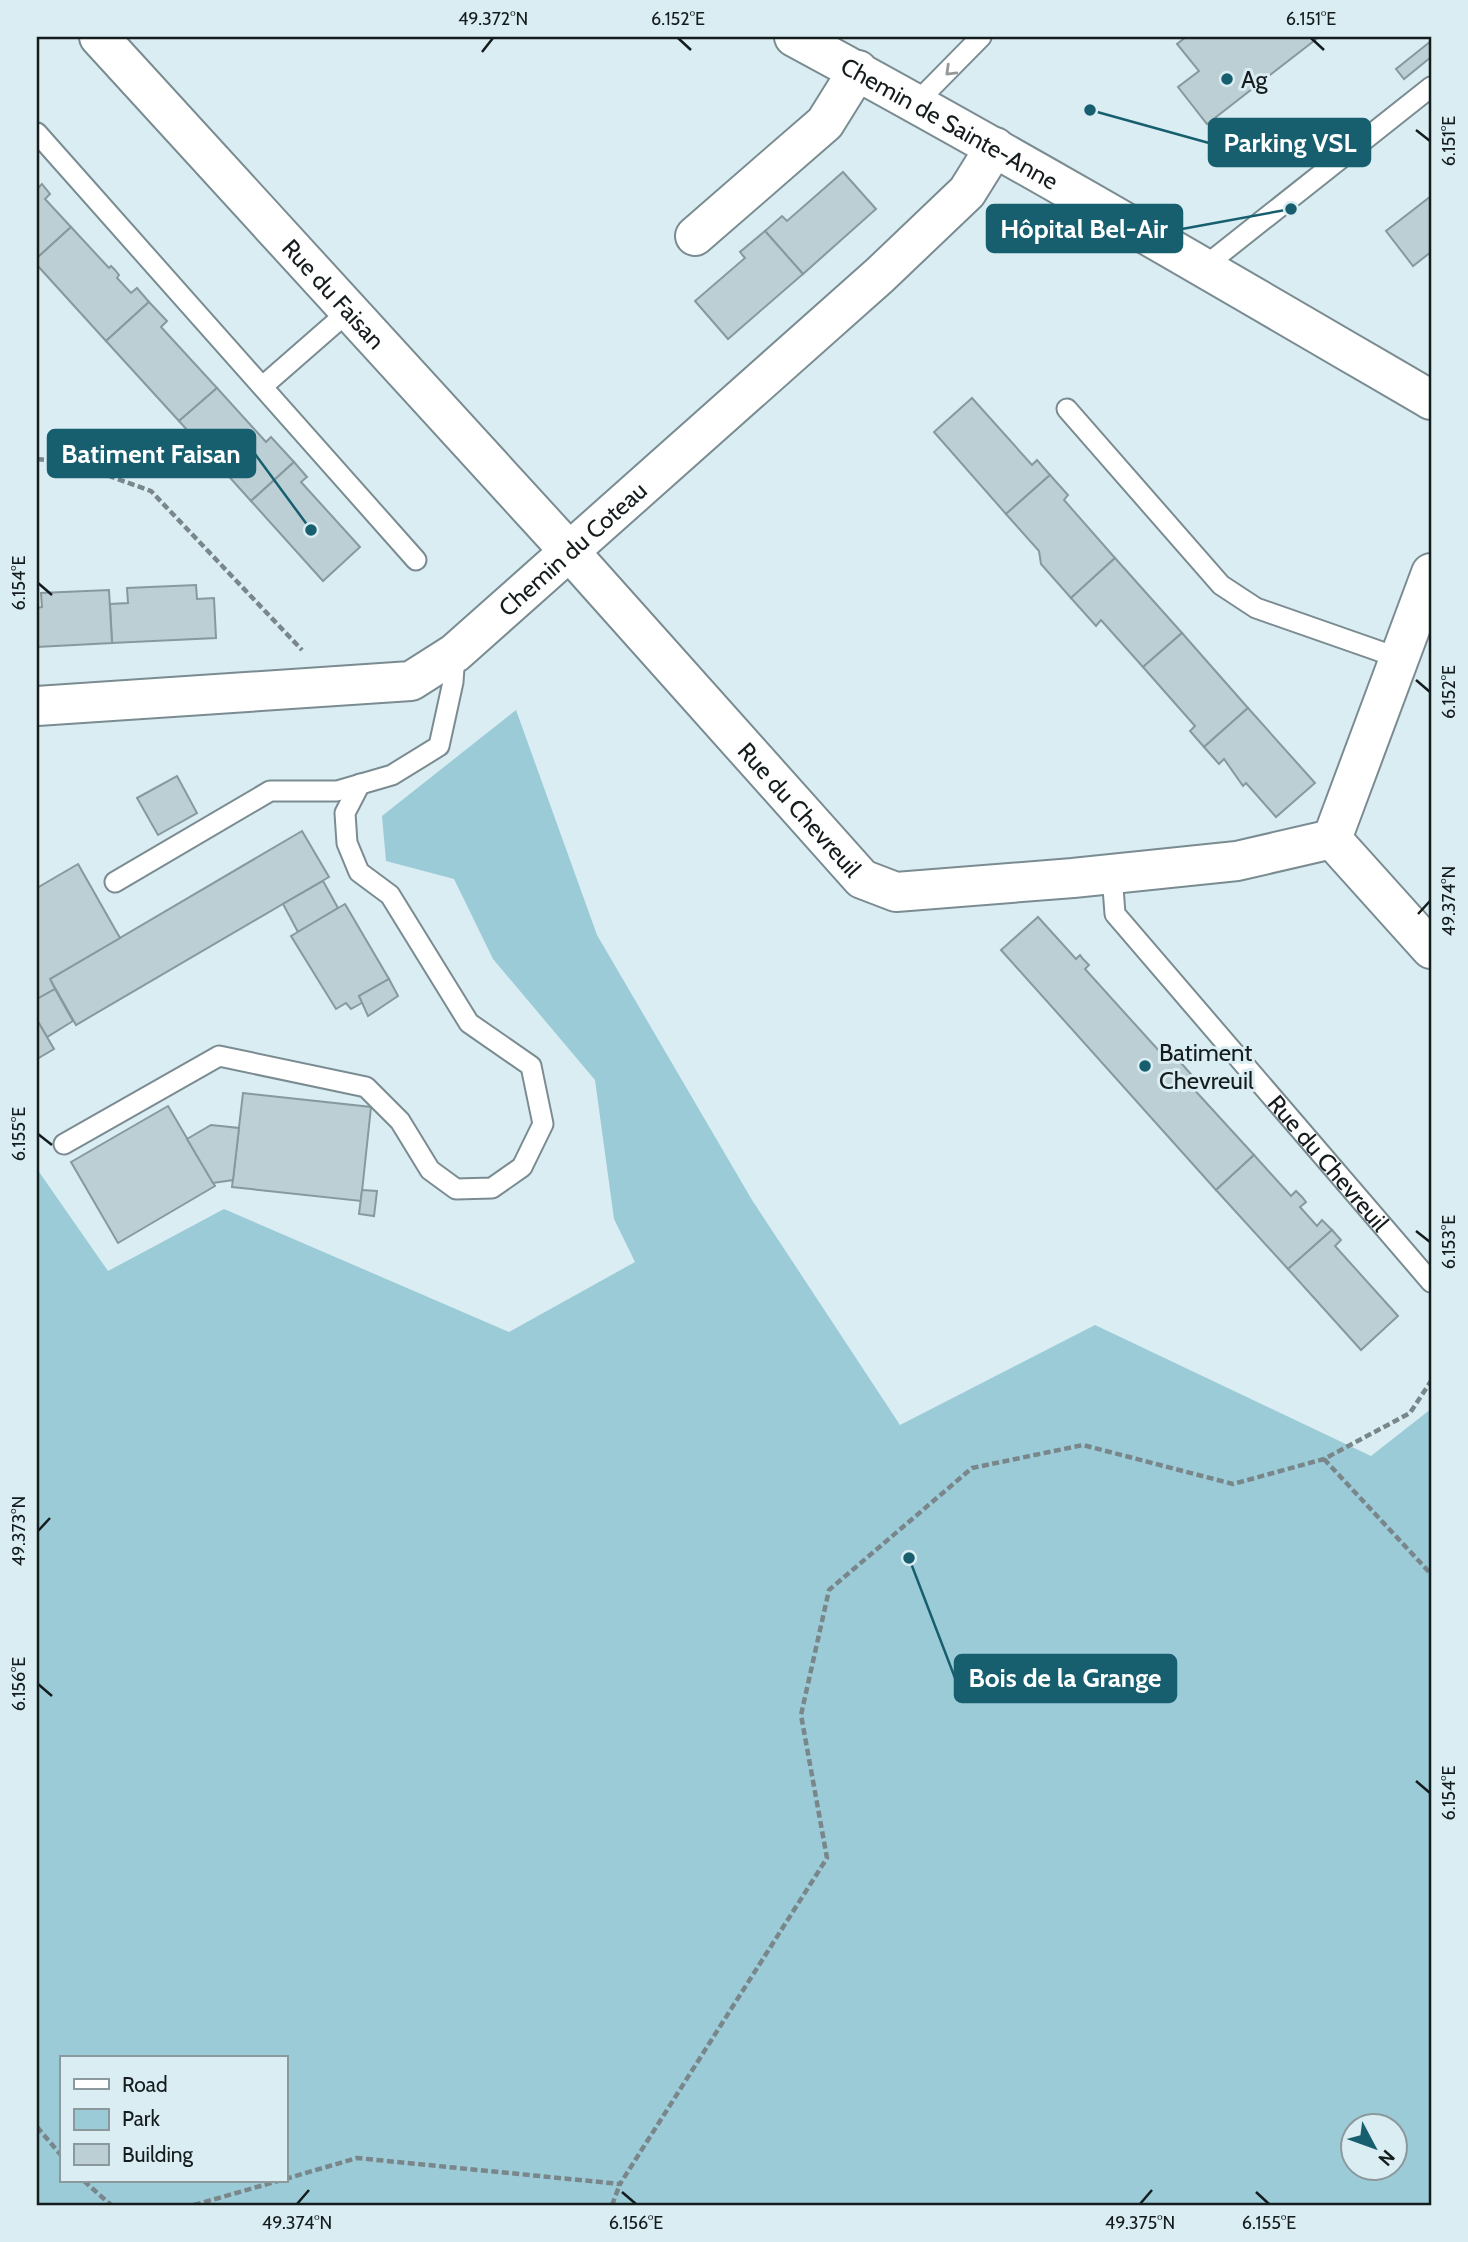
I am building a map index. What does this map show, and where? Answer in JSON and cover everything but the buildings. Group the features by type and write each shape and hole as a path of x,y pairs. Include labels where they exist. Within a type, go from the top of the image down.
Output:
{"street":[{"name":"Rue du Faisan","path":"99,37 569,551"},
{"name":"Chemin de Sainte-Anne","path":"794,37 995,148 1124,225 1205,266 1431,400"},
{"path":"695,236 825,123 858,70"},
{"name":"Chemin du Coteau","path":"37,706 411,681 455,653 880,275 967,192 995,148"},
{"name":"Rue du Chevreuil","path":"569,551 862,879 896,892 1237,861 1332,839"},
{"path":"1431,573 1332,839 1431,949"}],"lane":[{"path":"916,103 981,37"},
{"path":"1205,266 1431,89"},
{"path":"37,133 416,559"},
{"path":"263,386 350,310"},
{"path":"1067,409 1221,585 1256,608 1399,657"},
{"path":"115,882 270,791 337,790 360,784 392,775 439,746 453,682 455,653"},
{"path":"64,1144 219,1056 366,1087 400,1121 430,1170 456,1189 492,1188 522,1167 543,1124 531,1066 469,1023 390,895 359,872 347,843 345,813 360,784"},
{"name":"Rue du Chevreuil","path":"1112,874 1115,914 1431,1282"}],"path":[{"path":"37,459 73,463 152,491 305,653"},
{"path":"612,2205 620,2184 827,1857 801,1715 829,1590 972,1468 1083,1445 1233,1484 1324,1459 1410,1413 1431,1381"},
{"path":"1324,1459 1431,1574"},
{"path":"37,2127 60,2154"},
{"path":"287,2178 357,2158 620,2184"},
{"path":"85,2182 111,2205"},
{"path":"194,2205 274,2182"}],"green space":[{"path":"516,710 597,935 752,1200 900,1425 1095,1325 1371,1456 1431,1409 1431,2205 37,2205 37,1169 108,1271 224,1209 509,1332 635,1262 614,1219 595,1080 493,959 454,879 386,861 382,816"}],"place":[{"name":"Ag","path":"1227,79"},
{"name":"Parking VSL","path":"1090,110"},
{"name":"Hôpital Bel-Air","path":"1291,209"},
{"name":"Batiment Faisan","path":"311,530"},
{"name":"Batiment Chevreuil","path":"1145,1066"},
{"name":"Bois de la Grange","path":"909,1558"}]}
